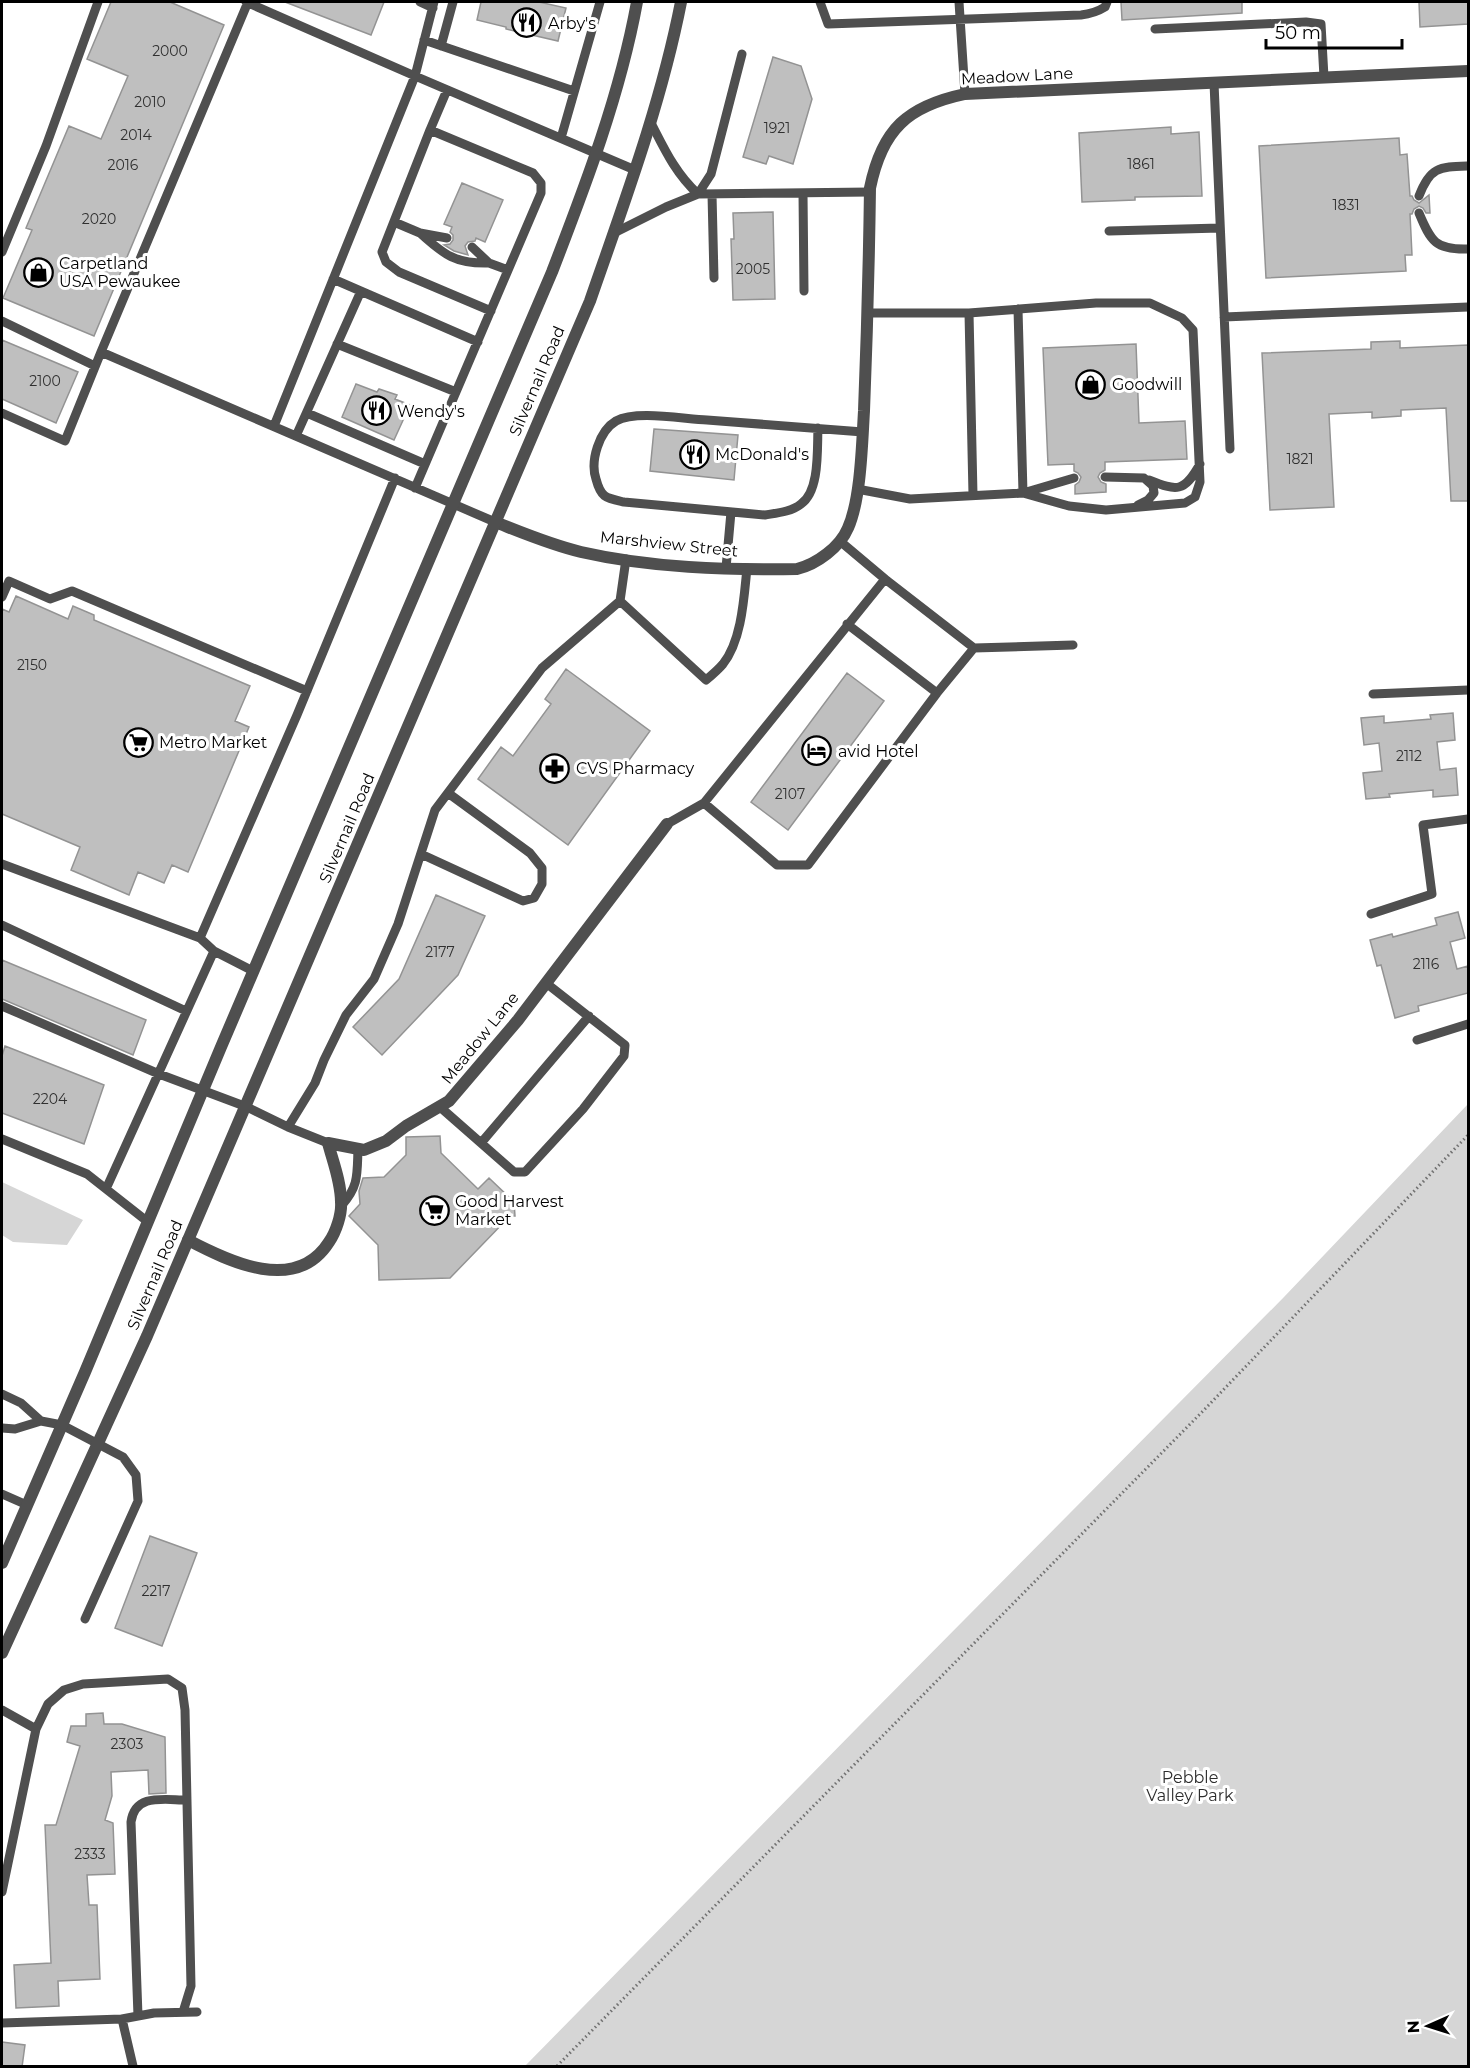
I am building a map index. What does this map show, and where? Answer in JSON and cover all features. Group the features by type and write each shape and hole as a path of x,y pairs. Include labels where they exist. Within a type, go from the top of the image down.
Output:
{"street":[{"name":"Silvernail Road","path":"2,1563 552,272 597,154 620,79 637,2"},
{"name":"Silvernail Road","path":"2,1653 147,1336 590,301 635,170 667,66 681,2"},
{"name":"Meadow Lane","path":"841,542 849,526 862,452 870,192 875,165 885,143 902,121 924,106 941,99 965,94 1468,71"},
{"name":"Marshview Street","path":"495,522 582,552 648,562 726,567 797,569 809,566 841,542"},
{"name":"Meadow Lane","path":"328,1143 364,1150 386,1141 406,1126 449,1101 518,1020 667,824"},
{"path":"188,1240 227,1261 273,1271 313,1261 322,1253 333,1236 342,1205 328,1143"}],"lane":[{"path":"2,252 46,146 98,2"},
{"path":"2,413 65,441 247,2 635,170"},
{"path":"274,426 415,76 433,4 420,2"},
{"path":"441,46 453,2"},
{"path":"561,138 600,2"},
{"path":"820,2 828,24 1094,13 1105,7 1107,2"},
{"path":"959,2 965,94"},
{"path":"1155,29 1306,22 1321,24 1324,77"},
{"path":"424,40 574,91"},
{"path":"698,194 711,174 742,54"},
{"path":"1214,82 1230,449"},
{"path":"447,90 382,252 386,262 399,272 491,311"},
{"path":"650,121 671,164 698,194"},
{"path":"415,488 542,193 541,183 533,173 430,130"},
{"path":"1419,196 1426,178 1438,169 1468,166"},
{"path":"614,232 698,194 870,192"},
{"path":"803,193 804,291"},
{"path":"712,194 714,279"},
{"path":"1419,213 1427,234 1437,243 1450,250 1468,249"},
{"path":"394,222 420,233 447,238"},
{"path":"1110,231 1220,228"},
{"path":"420,233 441,252 468,263 489,262"},
{"path":"472,247 489,262 508,270"},
{"path":"333,279 478,342"},
{"path":"296,436 361,291"},
{"path":"867,313 969,313 1096,303 1150,303 1182,318 1193,330 1200,464 1200,482 1195,497 1185,503 1106,510 1069,506 1023,493"},
{"path":"1224,317 1468,307"},
{"path":"1018,309 1023,493"},
{"path":"969,313 973,495"},
{"path":"2,321 95,366"},
{"path":"337,344 456,392"},
{"path":"100,352 495,522"},
{"path":"308,413 425,464"},
{"path":"819,428 815,482 806,501 785,512 765,515 624,502 607,498 600,492 594,466 598,445 606,431 615,422 625,418 644,416 819,428 863,432"},
{"path":"1105,477 1144,478 1167,487 1180,488 1191,481 1200,464"},
{"path":"200,938 307,691 395,478"},
{"path":"857,489 910,499 1023,493 1074,478"},
{"path":"1132,508 1148,500 1154,494 1153,486 1144,478"},
{"path":"726,567 731,512"},
{"path":"841,542 974,648 1073,645"},
{"path":"288,1127 315,1083 346,1015 374,980 398,924 435,810 542,668 620,601 626,559"},
{"path":"620,601 706,680 725,662 735,640 742,610 747,568"},
{"path":"667,824 704,803 885,579"},
{"path":"2,597 9,581 50,599 72,591 307,691"},
{"path":"847,624 937,693"},
{"path":"704,803 777,865 808,865 937,693 974,648"},
{"path":"1373,694 1468,690"},
{"path":"421,854 523,902 534,898 542,884 542,868 530,853 448,793"},
{"path":"1371,914 1432,894 1423,825 1468,819"},
{"path":"2,864 200,938 214,951 254,971"},
{"path":"2,925 186,1011"},
{"path":"106,1190 214,951"},
{"path":"440,1107 514,1172 525,1172 583,1109 624,1056 625,1046 546,982"},
{"path":"2,1006 159,1074 203,1089 328,1143"},
{"path":"481,1143 589,1016"},
{"path":"1417,1040 1468,1024"},
{"path":"2,1139 87,1174 148,1222"},
{"path":"342,1205 352,1193 357,1174 358,1149"},
{"path":"2,1394 21,1403 41,1421"},
{"path":"2,1428 15,1429 41,1421 62,1425 123,1457 136,1475 138,1500 85,1619"},
{"path":"2,1494 27,1504"},
{"path":"2,1892 36,1729 48,1704 64,1690 83,1684 168,1679 182,1688 185,1710 191,1986 183,2012"},
{"path":"2,1710 36,1729"},
{"path":"138,2016 133,1810 139,1804 150,1800 187,1800"},
{"path":"2,2023 122,2019 154,2013 197,2012"},
{"path":"122,2019 133,2067"}],"path":[{"path":"557,2067 1204,1410 1468,1135"}],"green space":[{"name":"Pebble Valley Park","path":"1468,1104 1468,2066 525,2066 1284,1297"},
{"path":"2,1182 83,1220 67,1245 13,1242 2,1235"}],"building":[{"path":"111,2 170,2 224,25 94,336 3,298 32,230 26,228 69,126 101,139 128,76 87,59"},
{"path":"285,2 384,2 371,35"},
{"name":"Arby's","path":"481,2 539,2 566,8 558,41 477,20"},
{"path":"1121,2 1242,2 1242,13 1122,20"},
{"path":"1419,2 1468,2 1468,24 1420,27"},
{"path":"773,57 801,66 812,99 793,164 769,156 766,164 743,157"},
{"path":"1171,127 1171,134 1199,132 1202,196 1135,197 1135,200 1082,202 1079,133"},
{"path":"1399,138 1400,155 1407,154 1410,196 1419,203 1429,195 1430,213 1426,213 1419,206 1410,214 1412,255 1405,255 1406,271 1266,278 1259,146"},
{"path":"462,183 503,200 485,242 476,238 475,241 468,242 465,246 468,255 444,245 450,244 453,240 450,232 452,227 444,224"},
{"path":"773,212 775,299 733,300 731,239 734,239 733,213"},
{"path":"2,340 78,372 56,423 2,399"},
{"path":"1400,341 1400,348 1468,345 1468,501 1451,501 1446,408 1401,410 1401,416 1372,418 1372,412 1329,414 1334,507 1270,510 1262,353 1371,349 1371,342"},
{"name":"Goodwill","path":"1136,344 1139,423 1185,421 1187,459 1105,462 1105,470 1098,477 1106,484 1106,492 1075,494 1075,485 1081,477 1074,471 1074,464 1048,465 1043,348"},
{"name":"Wendy's","path":"356,384 377,392 379,389 397,395 395,399 410,405 394,440 342,417"},
{"name":"McDonald's","path":"654,429 738,435 734,480 650,471"},
{"path":"16,596 68,619 73,606 94,615 94,620 250,686 235,721 249,727 188,872 172,865 164,883 138,872 129,895 71,870 80,847 2,814 2,609 9,612"},
{"name":"CVS Pharmacy","path":"566,669 650,731 568,845 478,779 501,747 513,756 551,704 545,699"},
{"name":"avid Hotel","path":"847,673 884,701 788,830 751,802"},
{"path":"1453,713 1455,740 1437,742 1440,770 1456,768 1458,795 1433,797 1433,790 1389,794 1390,797 1366,799 1363,773 1382,771 1379,743 1364,745 1361,718 1384,716 1384,723 1431,719 1430,715"},
{"path":"436,895 485,916 458,975 382,1055 353,1027 399,979"},
{"path":"1458,912 1465,938 1450,942 1457,969 1468,966 1468,993 1418,1006 1419,1011 1395,1018 1381,965 1377,966 1370,940 1392,934 1393,937 1437,925 1435,918"},
{"path":"2,960 146,1020 133,1055 2,999"},
{"path":"5,1046 104,1085 84,1144 2,1113 2,1056"},
{"name":"Good Harvest Market","path":"440,1136 441,1153 478,1189 489,1178 514,1202 515,1216 510,1216 450,1278 379,1280 378,1245 349,1216 360,1204 359,1191 363,1178 384,1177 406,1155 406,1137"},
{"path":"150,1536 197,1553 162,1646 115,1628"},
{"path":"103,1713 104,1724 122,1724 165,1737 166,1793 149,1794 148,1770 111,1772 112,1796 105,1820 113,1823 115,1874 87,1875 89,1905 97,1905 100,1979 58,1981 59,2006 16,2008 14,1965 51,1963 45,1825 56,1825 80,1746 67,1742 71,1726 86,1726 86,1714"},
{"path":"2,2042 25,2045 22,2067 2,2067"}],"place":[{"name":"Arby's","path":"527,23"},
{"name":"Carpetland USA Pewaukee","path":"38,272"},
{"name":"Goodwill","path":"1091,384"},
{"name":"Wendy's","path":"376,411"},
{"name":"McDonald's","path":"694,454"},
{"name":"Metro Market","path":"138,742"},
{"name":"avid Hotel","path":"817,751"},
{"name":"CVS Pharmacy","path":"555,768"},
{"name":"Good Harvest Market","path":"434,1210"}]}
